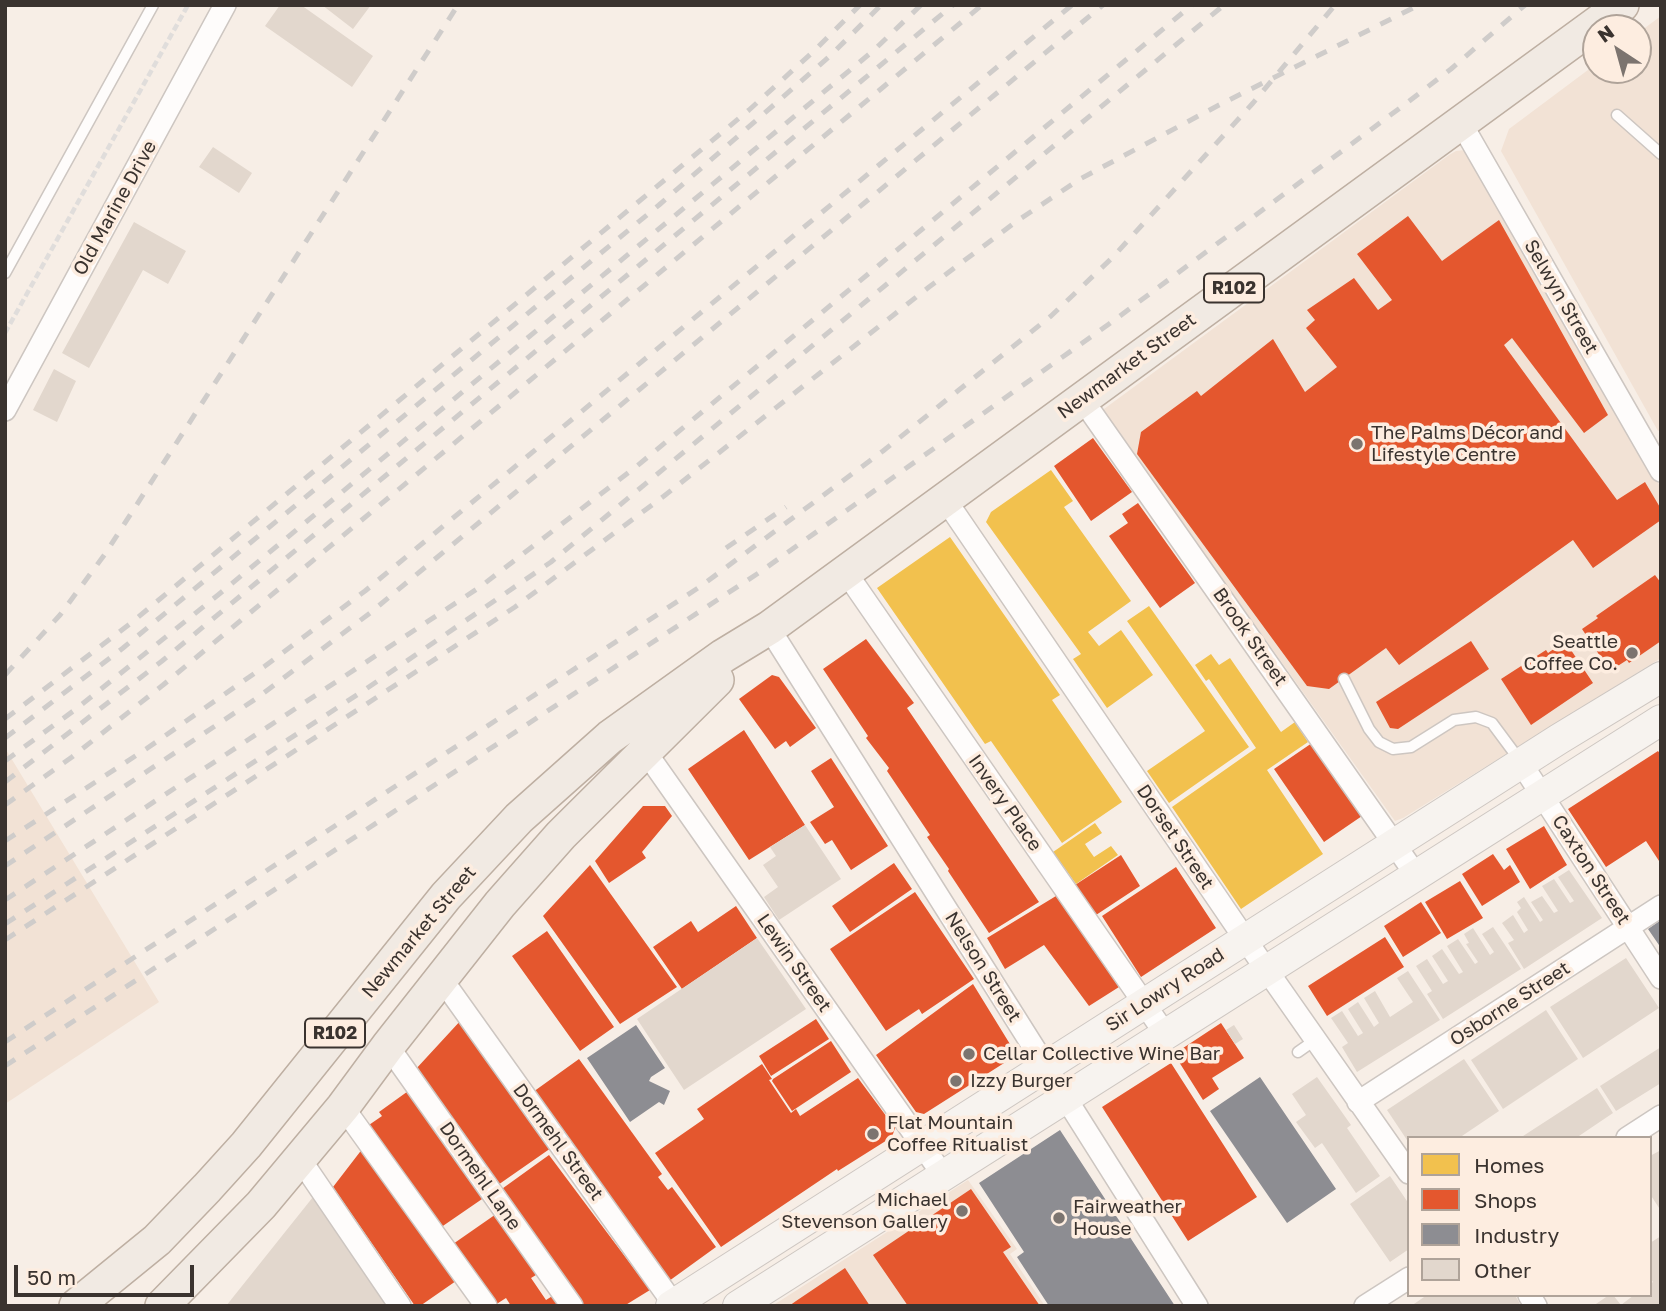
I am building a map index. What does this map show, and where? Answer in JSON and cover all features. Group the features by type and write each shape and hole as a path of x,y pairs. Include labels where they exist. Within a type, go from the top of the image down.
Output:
{"main road":[{"name":"Newmarket Street","path":"76,1306 157,1240 215,1179 246,1145 446,896 519,818 610,737 723,656 769,628 1622,5"},
{"name":"Newmarket Street","path":"162,1306 261,1205 300,1159 500,904 561,835 769,628"},
{"name":"Sir Lowry Road","path":"673,1305 1521,763 1661,677"},
{"name":"Sir Lowry Road","path":"738,1306 1661,720"}],"street":[{"name":"Old Marine Drive","path":"5,411 225,5"},
{"name":"Selwyn Street","path":"1461,123 1661,471"},
{"name":"Brook Street","path":"1082,399 1416,875"},
{"name":"Dorset Street","path":"945,499 1266,970 1306,1046 1359,1102 1407,1170"},
{"name":"Invery Place","path":"845,571 1166,1035"},
{"name":"Nelson Street","path":"769,628 1197,1306"},
{"name":"Lewin Street","path":"645,751 943,1175"},
{"name":"Caxton Street","path":"1521,763 1661,978"},
{"name":"Osborne Street","path":"1359,1102 1661,906"},
{"name":"Dormehl Street","path":"441,978 673,1305"},
{"name":"Dormehl Lane","path":"388,1046 572,1306"},
{"path":"343,1107 486,1306"},
{"path":"1630,1136 1661,1116"},
{"path":"300,1159 400,1306"},
{"path":"1365,1306 1407,1279"}],"lane":[{"path":"5,273 153,5"},
{"path":"1617,115 1661,154"},
{"path":"1344,678 1369,729 1379,743 1393,749 1411,747 1454,720 1476,717 1492,723 1521,763"}],"path":[{"path":"5,333 188,5"}],"shaded area":[{"path":"1661,16 1661,430 1658,431 1501,151 1509,129 1582,74 1582,84 1652,84 1652,23"},
{"name":"The Palms Décor and Lifestyle Centre","path":"1465,150 1475,160 1661,488 1661,658 1395,821 1103,412 1449,155"},
{"path":"5,748 159,1002 5,1104"},
{"path":"968,1180 1017,1249 1010,1254 1045,1306 772,1306"}],"building: Homes":[{"path":"1051,470 1073,501 1064,507 1131,601 1088,632 1099,646 1121,630 1153,675 1107,708 1073,659 1081,654 986,522 991,512"},
{"path":"950,537 1060,695 1052,700 1122,802 1062,843 991,741 985,744 877,588"},
{"path":"1149,606 1249,747 1169,803 1147,771 1205,731 1127,621"},
{"path":"1211,654 1219,665 1230,658 1281,732 1295,722 1308,742 1267,770 1323,854 1241,909 1172,807 1256,748 1209,679 1206,681 1195,665"},
{"path":"1095,823 1102,833 1085,844 1094,857 1111,846 1118,855 1076,884 1053,852"}],"building: Shops":[{"name":"The Palms Décor and Lifestyle Centre","path":"1408,216 1442,261 1499,220 1608,415 1584,433 1512,338 1504,345 1617,500 1645,482 1661,509 1661,520 1593,568 1573,540 1399,665 1386,648 1329,689 1307,686 1137,454 1141,432 1197,391 1201,396 1273,339 1305,392 1337,367 1306,328 1315,320 1307,310 1354,278 1378,310 1392,300 1357,254"},
{"path":"1093,438 1132,492 1091,521 1054,466"},
{"path":"1138,503 1195,583 1160,608 1109,536 1128,523 1122,514"},
{"path":"1655,575 1661,583 1661,641 1629,663 1627,660 1610,671 1582,629 1598,618 1596,616"},
{"path":"866,639 914,703 907,708 1039,902 989,933 927,837 930,835 887,771 889,768 866,738 868,736 823,669"},
{"path":"1471,641 1489,669 1398,729 1390,728 1376,702"},
{"path":"1565,641 1593,683 1531,725 1501,679"},
{"path":"772,675 779,677 816,728 790,747 786,741 775,749 739,699"},
{"path":"744,730 805,825 749,860 688,769"},
{"path":"1312,743 1362,816 1324,842 1274,769"},
{"path":"1658,751 1661,755 1661,864 1646,841 1606,867 1568,809"},
{"path":"831,758 888,846 851,870 832,840 825,844 810,822 834,807 811,771"},
{"path":"643,806 665,806 672,816 642,852 646,858 609,883 595,861"},
{"path":"1544,826 1567,865 1530,889 1506,849"},
{"path":"1493,854 1504,870 1510,865 1520,882 1482,906 1462,874"},
{"path":"1121,855 1140,886 1096,915 1075,885"},
{"path":"894,863 912,889 850,932 832,906"},
{"path":"590,865 677,987 620,1024 543,916"},
{"path":"1176,867 1216,928 1141,977 1102,916"},
{"path":"1460,881 1483,918 1447,939 1425,902"},
{"path":"915,892 974,979 922,1014 919,1009 886,1031 830,949"},
{"path":"1056,896 1119,987 1089,1006 1044,945 1005,969 987,938"},
{"path":"1421,902 1441,933 1403,957 1384,926"},
{"path":"736,906 757,938 682,989 653,947 691,921 698,932"},
{"path":"547,931 614,1027 580,1051 512,956"},
{"path":"1385,937 1404,967 1327,1016 1308,986"},
{"path":"973,984 1013,1049 1012,1058 924,1114 916,1112 876,1055"},
{"path":"462,1019 551,1148 495,1187 415,1070"},
{"path":"816,1019 829,1039 771,1076 759,1056"},
{"path":"1221,1023 1244,1058 1212,1078 1219,1089 1203,1100 1174,1054"},
{"path":"831,1041 851,1072 792,1111 773,1079"},
{"path":"579,1059 662,1174 658,1177 668,1190 672,1187 716,1247 669,1281 533,1092"},
{"path":"1171,1063 1257,1197 1188,1241 1102,1107"},
{"path":"762,1064 772,1079 769,1080 791,1113 796,1109 800,1116 858,1078 895,1128 892,1137 838,1171 837,1169 721,1247 655,1153 704,1119 697,1109"},
{"path":"411,1089 485,1197 437,1230 366,1127 382,1116 379,1112"},
{"path":"363,1148 456,1281 420,1306 415,1306 333,1187"},
{"path":"549,1155 650,1290 624,1306 581,1306 499,1191"},
{"path":"971,1189 1011,1247 1003,1252 1040,1306 908,1306 873,1255"},
{"path":"499,1212 541,1272 531,1278 546,1300 554,1295 562,1306 511,1306 506,1298 495,1305 453,1244"},
{"path":"845,1268 870,1306 789,1306 796,1301"}],"building: Industry":[{"path":"1661,920 1661,948 1648,929"},
{"path":"636,1025 665,1068 649,1081 670,1091 664,1105 659,1102 630,1122 587,1058"},
{"path":"1260,1077 1336,1189 1287,1223 1210,1111"},
{"name":"Fairweather House","path":"1060,1130 1175,1306 1049,1306 1017,1257 1024,1252 979,1183"}],"building: Other":[{"path":"280,5 301,5 373,56 352,87 265,26"},
{"path":"322,5 371,5 353,29"},
{"path":"213,147 252,173 239,193 199,167"},
{"path":"134,222 186,251 168,284 143,270 89,368 62,353"},
{"path":"54,369 76,381 57,422 33,410"},
{"path":"805,825 841,879 779,920 764,897 778,887 763,865 776,856 770,847"},
{"path":"1569,870 1602,918 1524,969 1508,943 1514,940 1502,923 1513,915 1524,933 1528,930 1517,912 1521,908 1517,902 1524,897 1540,922 1543,920 1531,902 1542,896 1554,913 1558,911 1542,886 1554,879 1570,903 1574,901 1558,877"},
{"path":"1493,927 1521,969 1443,1019 1427,994 1432,991 1416,966 1427,959 1443,984 1448,981 1432,956 1442,949 1459,974 1463,972 1447,946 1458,939 1475,964 1478,962 1466,944 1469,943 1464,934 1473,928 1490,955 1494,952 1482,934"},
{"path":"757,938 806,1009 684,1090 637,1019"},
{"path":"1626,958 1659,1008 1583,1058 1550,1007"},
{"path":"1408,971 1440,1020 1357,1072 1342,1047 1348,1043 1331,1018 1342,1011 1358,1036 1363,1033 1348,1009 1358,1002 1374,1027 1379,1023 1364,998 1375,991 1390,1017 1413,1002 1397,978"},
{"path":"1546,1010 1578,1059 1503,1109 1471,1060"},
{"path":"1234,1025 1243,1039 1235,1044 1226,1030"},
{"path":"1661,1047 1661,1083 1616,1111 1600,1086"},
{"path":"1464,1059 1499,1111 1462,1136 1407,1136 1407,1140 1387,1110"},
{"path":"1317,1077 1351,1125 1347,1128 1380,1176 1356,1193 1322,1143 1315,1148 1296,1122 1306,1115 1292,1094"},
{"path":"1597,1088 1613,1113 1579,1136 1523,1136"},
{"path":"1661,1150 1661,1211 1652,1197 1652,1155"},
{"path":"1390,1176 1407,1201 1407,1250 1390,1262 1350,1204"},
{"path":"313,1197 389,1306 226,1306"},
{"path":"1661,1236 1661,1306 1593,1306 1606,1297 1615,1297 1621,1305 1631,1297 1652,1297 1652,1242"},
{"path":"1424,1297 1516,1297 1521,1306 1411,1306"}],"railway":[{"path":"5,675 60,615 105,554 458,5"},
{"path":"5,719 131,623 749,110 860,5"},
{"path":"5,738 123,648 659,205 830,56 881,5"},
{"path":"5,761 76,709 218,595 873,51 921,5"},
{"path":"5,782 162,661 953,5"},
{"path":"5,805 72,757 163,685 982,5"},
{"path":"5,841 146,749 265,666 365,591 1072,5"},
{"path":"5,866 257,698 370,613 1103,5"},
{"path":"5,900 480,587 637,466 1192,5"},
{"path":"5,924 363,691 551,562 1224,5"},
{"path":"5,1042 701,586 883,451 1051,316 1112,258 1253,103 1335,5"},
{"path":"5,940 515,607 664,496 929,287 1017,221 1080,179 1219,105 1419,5"},
{"path":"5,1066 760,572 1109,324 1451,69 1525,5"},
{"path":"726,548 786,507"}],"place":[{"name":"The Palms Décor and Lifestyle Centre","path":"1357,444"},
{"name":"Seattle Coffee Co.","path":"1632,653"},
{"name":"Cellar Collective Wine Bar","path":"969,1054"},
{"name":"Izzy Burger","path":"956,1081"},
{"name":"Flat Mountain Coffee Ritualist","path":"873,1134"},
{"name":"Michael Stevenson Gallery","path":"962,1211"},
{"name":"Fairweather House","path":"1059,1218"}]}
